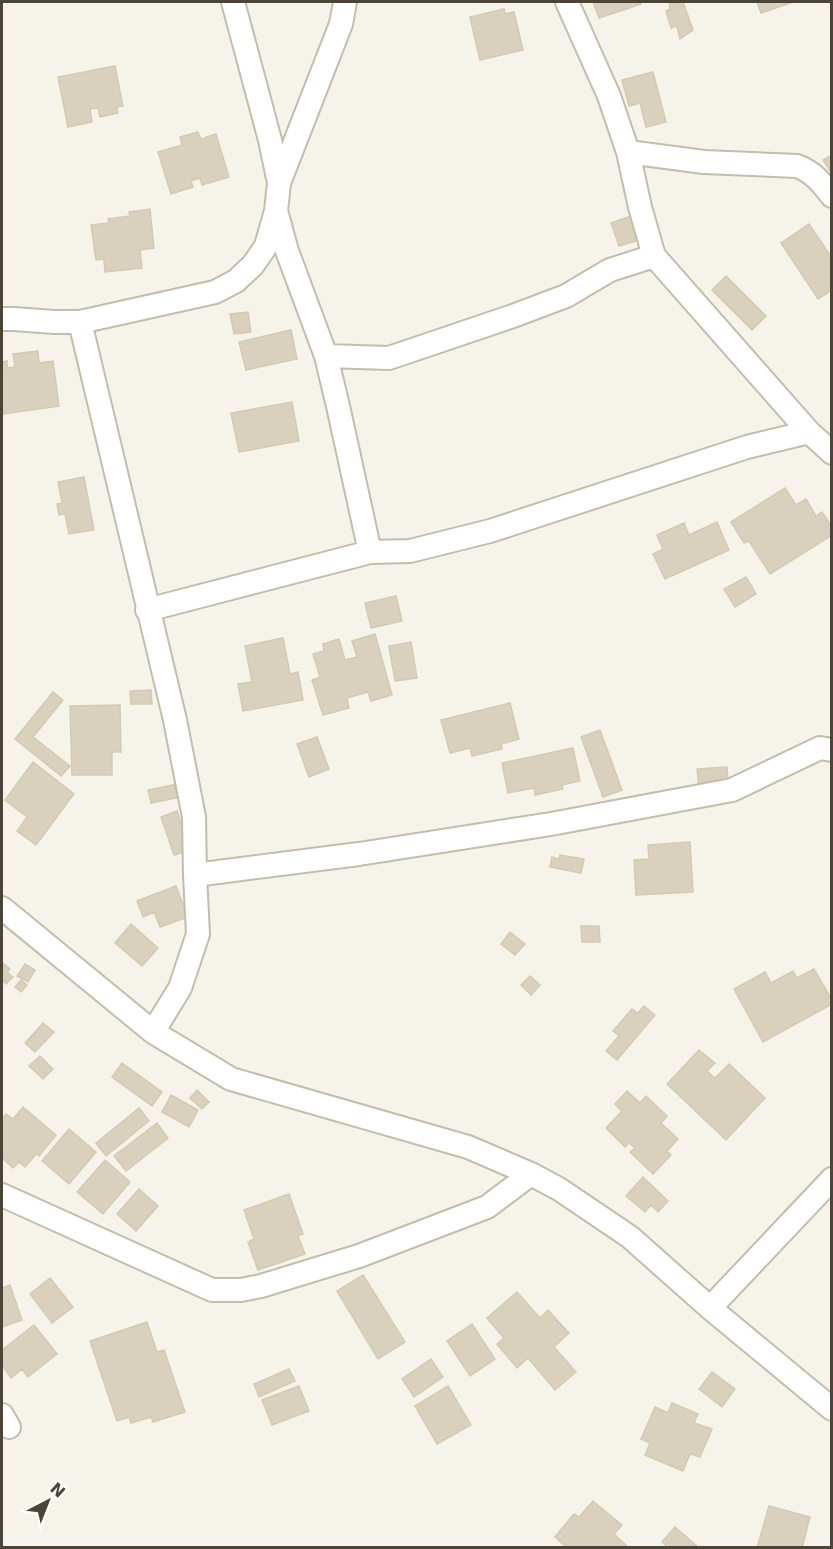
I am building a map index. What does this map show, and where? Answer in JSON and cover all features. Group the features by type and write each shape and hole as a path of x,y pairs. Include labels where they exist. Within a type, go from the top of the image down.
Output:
{"street":[{"path":"233,2 270,140 279,183"},
{"path":"2,319 80,322 215,291 236,281 253,265 266,246 276,211 279,183 341,24 345,2"},
{"path":"567,2 609,96 628,152 654,256 809,432 831,453"},
{"path":"628,152 704,162 796,166 808,170 820,180 831,195"},
{"path":"276,211 287,251 326,356 370,552"},
{"path":"326,356 389,358 566,296 610,270 654,256"},
{"path":"80,322 175,720 194,817 198,934 180,988 153,1032"},
{"path":"147,610 370,552 410,551 490,531 747,447 809,432"},
{"path":"195,875 358,854 551,824 732,790 820,748 831,750"},
{"path":"2,908 153,1032 231,1079 468,1147 531,1174 559,1189 630,1237 710,1308 831,1409"},
{"path":"2,1195 213,1290 226,1291 261,1286 359,1256 412,1236 487,1207 531,1174"},
{"path":"710,1308 831,1179"}],"building":[{"path":"593,2 640,2 641,4 599,18"},
{"path":"669,2 683,2 693,30 680,39 677,26 671,28 666,11 670,9"},
{"path":"757,2 793,2 761,13"},
{"path":"504,9 505,14 514,12 523,50 480,60 470,17"},
{"path":"115,66 123,106 117,107 118,113 100,117 98,108 90,109 92,122 68,127 58,77"},
{"path":"653,72 666,122 646,127 640,103 629,106 622,80"},
{"path":"198,132 201,139 216,134 229,177 202,185 200,178 191,181 193,187 171,194 158,152 182,145 180,137"},
{"path":"832,155 832,174 823,160"},
{"path":"150,209 154,248 140,250 142,268 105,272 104,259 96,260 91,225 109,223 108,219 130,216 129,212"},
{"path":"631,216 639,240 619,246 611,223"},
{"path":"809,224 832,258 832,290 818,299 781,243"},
{"path":"726,276 766,316 752,330 712,290"},
{"path":"248,312 251,332 234,334 230,314"},
{"path":"291,330 297,359 246,370 239,342"},
{"path":"38,351 39,363 53,361 59,406 3,414 2,362 7,361 7,368 15,367 13,354"},
{"path":"292,402 299,441 239,452 231,413"},
{"path":"84,477 94,530 69,534 65,514 59,515 57,504 62,503 58,482"},
{"path":"785,488 796,505 806,499 816,516 822,512 832,527 832,535 770,574 749,541 744,543 731,522"},
{"path":"717,522 729,550 665,579 653,554 663,549 657,535 684,523 689,535"},
{"path":"746,577 756,594 735,607 724,589"},
{"path":"396,596 402,621 371,628 365,603"},
{"path":"375,634 392,695 371,701 368,692 347,698 349,708 323,715 312,680 320,677 313,654 324,651 323,644 339,639 345,660 357,657 352,641"},
{"path":"283,638 290,674 298,672 303,700 243,711 238,684 252,682 245,646"},
{"path":"411,642 417,678 395,681 389,646"},
{"path":"151,690 152,704 131,704 130,691"},
{"path":"53,692 63,700 33,737 70,766 61,776 15,739"},
{"path":"510,703 519,739 501,744 502,749 472,756 470,748 450,753 441,720"},
{"path":"120,705 121,752 112,752 112,775 72,775 70,706"},
{"path":"600,730 622,790 603,797 581,737"},
{"path":"317,737 329,769 309,777 297,744"},
{"path":"573,748 580,781 562,785 563,789 535,795 534,788 508,793 502,763"},
{"path":"33,762 74,794 36,845 17,831 27,817 5,800"},
{"path":"727,767 728,786 699,788 697,769"},
{"path":"178,784 181,797 151,803 148,790"},
{"path":"177,811 190,850 174,855 161,817"},
{"path":"690,842 693,892 636,895 634,860 649,859 648,845"},
{"path":"560,855 584,859 581,873 550,867 552,857 559,859"},
{"path":"176,886 188,917 160,927 154,912 143,917 137,901"},
{"path":"131,924 158,948 142,966 115,943"},
{"path":"581,926 599,926 600,942 582,942"},
{"path":"510,932 525,944 515,955 501,944"},
{"path":"3,963 10,969 7,972 13,977 6,984 2,980"},
{"path":"25,964 35,970 28,982 17,976"},
{"path":"814,969 832,1000 832,1004 763,1042 734,989 765,972 771,983 793,971 797,978"},
{"path":"530,976 540,985 531,995 521,985"},
{"path":"21,980 27,985 21,992 15,987"},
{"path":"644,1006 655,1015 617,1060 606,1051 619,1036 613,1031 632,1009 638,1013"},
{"path":"43,1023 54,1032 35,1052 25,1043"},
{"path":"699,1050 715,1063 707,1071 715,1078 729,1064 765,1098 726,1140 667,1084"},
{"path":"40,1056 53,1069 43,1079 29,1066"},
{"path":"122,1063 162,1092 152,1106 112,1077"},
{"path":"197,1090 209,1102 202,1109 190,1098"},
{"path":"627,1091 640,1103 646,1096 667,1116 661,1123 678,1139 667,1151 671,1155 653,1174 630,1152 635,1148 629,1143 625,1147 606,1128 622,1111 615,1104"},
{"path":"171,1095 198,1110 189,1127 162,1112"},
{"path":"23,1107 56,1135 39,1156 37,1153 25,1167 19,1162 13,1168 2,1158 2,1119 6,1114 13,1119"},
{"path":"139,1108 149,1121 106,1156 96,1143"},
{"path":"157,1123 168,1138 126,1171 114,1156"},
{"path":"69,1129 96,1152 69,1184 42,1161"},
{"path":"105,1160 130,1182 103,1214 77,1192"},
{"path":"643,1177 668,1201 658,1212 651,1205 645,1212 626,1196"},
{"path":"139,1189 158,1206 136,1231 117,1214"},
{"path":"289,1194 303,1234 298,1236 305,1254 258,1270 248,1242 254,1239 244,1210"},
{"path":"363,1275 405,1342 378,1359 337,1291"},
{"path":"50,1278 73,1307 52,1323 30,1294"},
{"path":"10,1285 22,1320 2,1327 2,1288"},
{"path":"517,1292 540,1318 548,1310 569,1333 554,1347 576,1372 555,1390 528,1358 517,1368 497,1344 504,1338 487,1318"},
{"path":"147,1322 157,1352 164,1350 185,1412 153,1422 151,1417 131,1423 129,1417 117,1421 90,1341"},
{"path":"472,1324 495,1359 470,1376 447,1341"},
{"path":"34,1325 57,1354 28,1377 22,1369 11,1378 2,1365 2,1350"},
{"path":"431,1359 443,1377 414,1397 402,1379"},
{"path":"289,1369 295,1381 259,1397 254,1384"},
{"path":"712,1372 735,1389 722,1407 699,1389"},
{"path":"299,1386 309,1411 272,1425 262,1400"},
{"path":"448,1386 471,1425 437,1444 415,1406"},
{"path":"672,1403 698,1414 694,1423 712,1429 700,1457 690,1454 683,1471 645,1455 650,1443 641,1439 655,1407 668,1413"},
{"path":"593,1501 622,1525 614,1534 629,1548 564,1548 565,1546 555,1537 574,1514 579,1517"},
{"path":"769,1506 810,1517 802,1548 757,1548"},
{"path":"675,1527 699,1548 669,1548 662,1542"}]}
